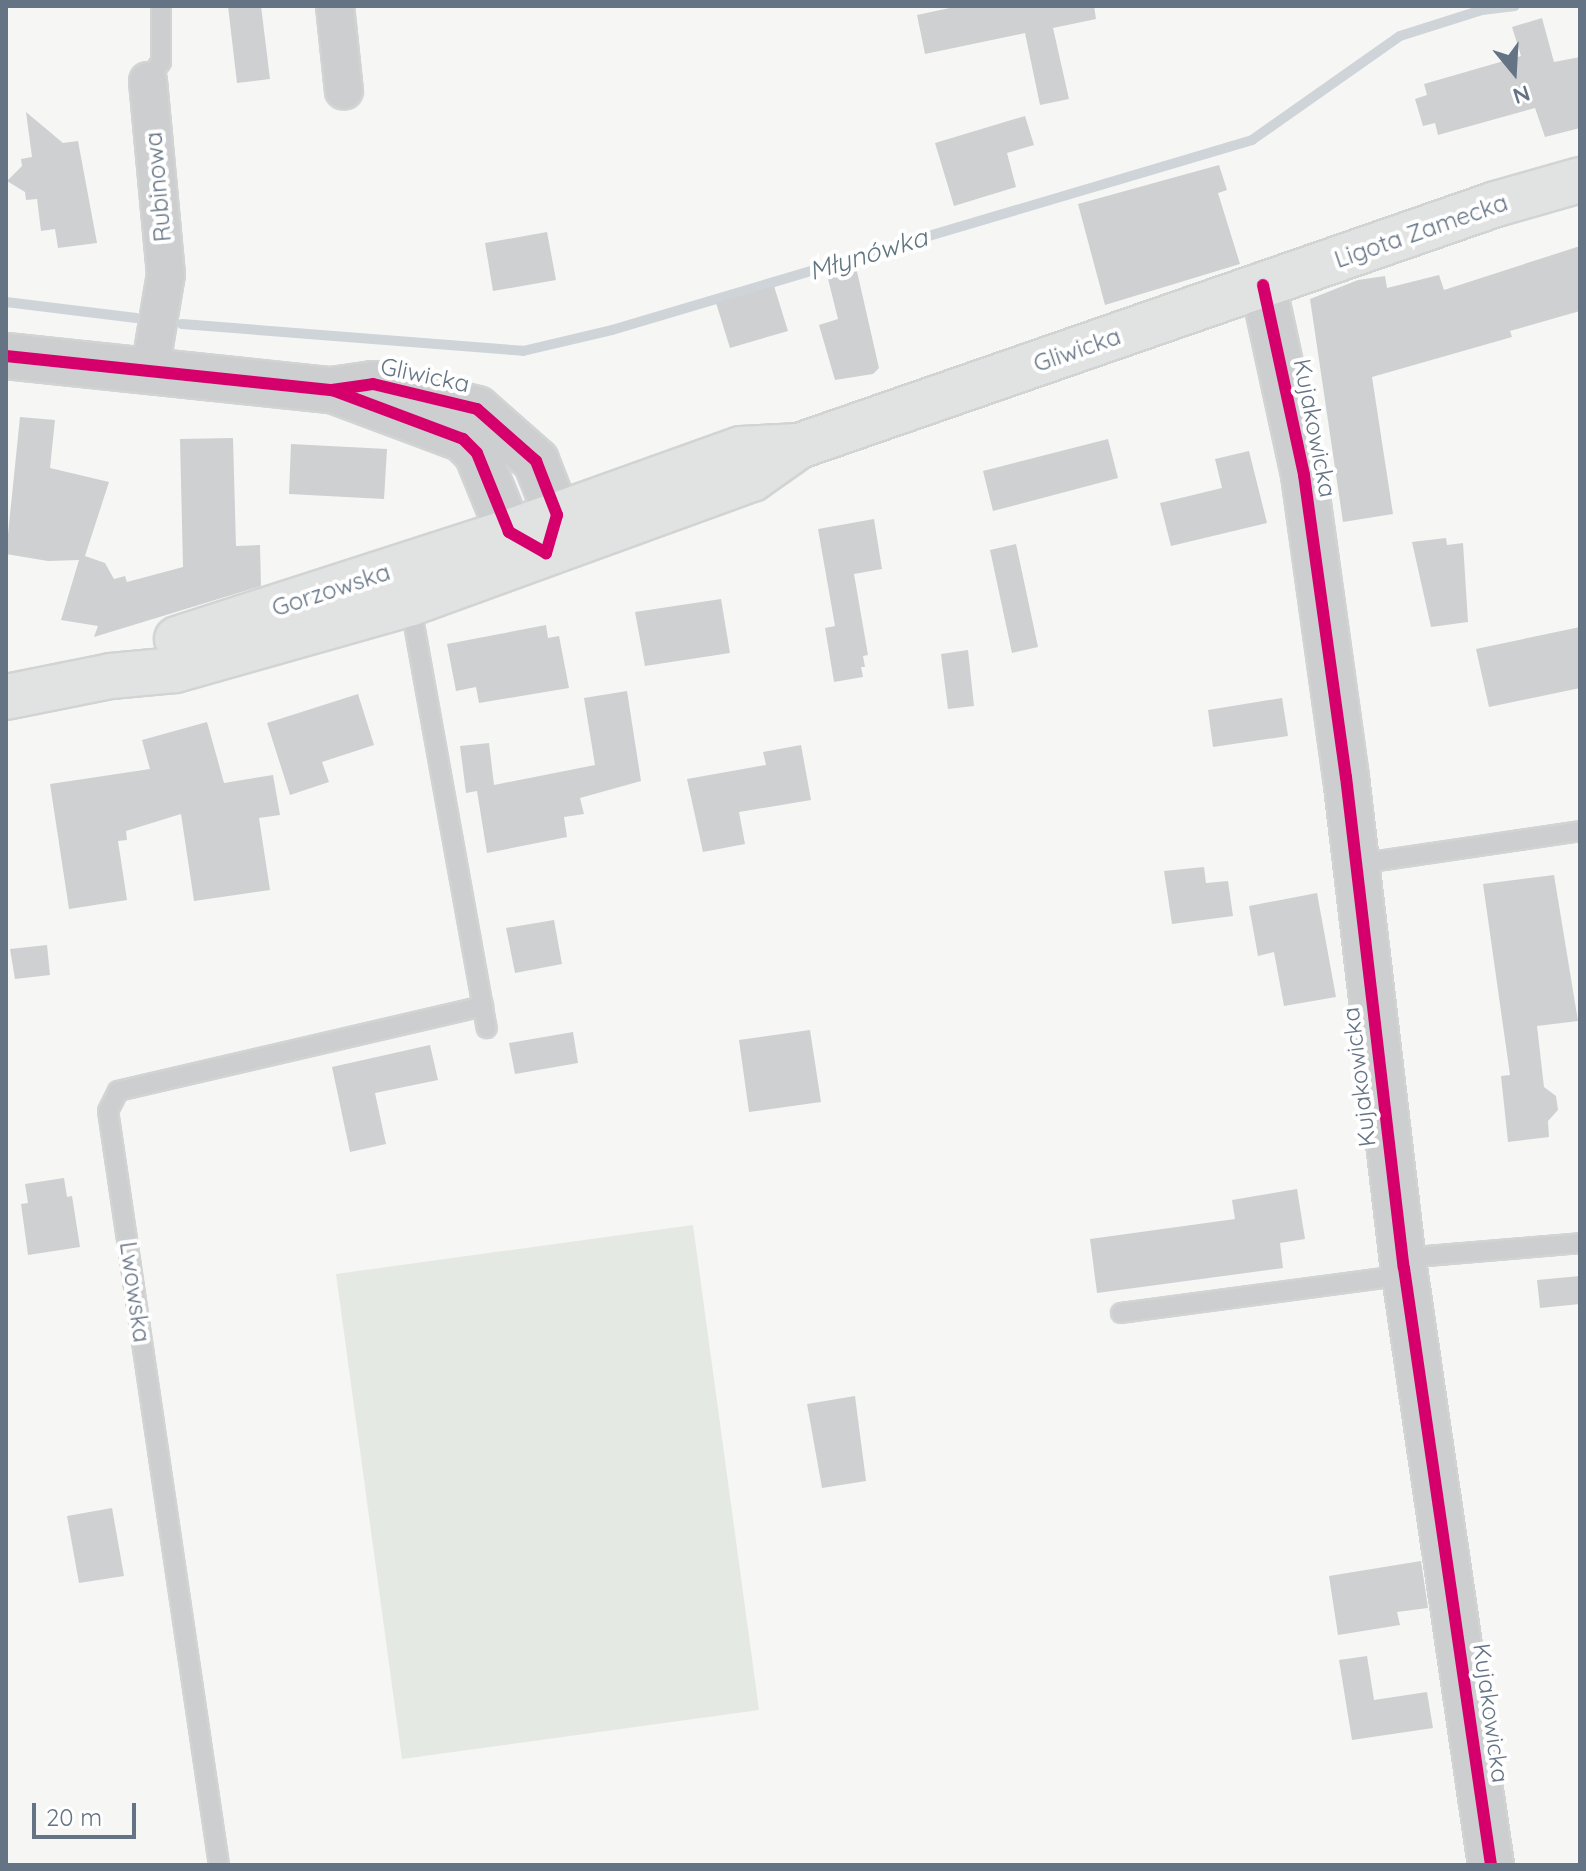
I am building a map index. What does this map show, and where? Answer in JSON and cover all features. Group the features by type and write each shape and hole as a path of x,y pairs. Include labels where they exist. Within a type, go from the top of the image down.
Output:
{"main road":[{"name":"Ligota Zamecka","path":"1263,285 1580,180"},
{"name":"Gliwicka","path":"537,533 741,449 799,446 1263,285"},
{"name":"Gorzowska","path":"6,697 111,676 175,670 537,533"}],"street":[{"path":"335,6 344,91"},
{"name":"Rubinowa","path":"148,81 166,274 150,370"},
{"name":"Kujakowicka","path":"1263,285 1304,475 1357,864 1404,1266 1491,1865"},
{"name":"Gliwicka","path":"6,356 332,390 373,384 477,409 536,461 537,533"}],"lane":[{"name":"Rubinowa","path":"148,81 161,62 161,6"},
{"path":"405,585 487,1028"},
{"path":"1357,864 1580,831"},
{"name":"Lwowska","path":"219,1865 108,1111 118,1091 483,1006"},
{"path":"1121,1313 1404,1266 1580,1243"}],"shaded area":[{"path":"693,1225 759,1710 402,1759 336,1274"}],"building":[{"path":"228,6 261,6 270,79 237,83"},
{"path":"959,6 1094,6 1096,19 1053,28 1069,99 1040,105 1025,33 925,54 917,15"},
{"path":"1542,18 1554,62 1580,57 1580,128 1545,137 1535,108 1438,135 1435,123 1423,126 1415,99 1427,95 1424,84 1521,56 1512,27"},
{"path":"26,112 63,143 78,141 97,243 58,248 55,229 41,231 37,199 26,200 25,192 7,181 22,166 21,159 32,157"},
{"path":"1025,116 1034,145 1007,153 1016,187 954,206 935,143"},
{"path":"1219,165 1227,190 1218,193 1240,264 1105,305 1078,204"},
{"path":"547,232 556,280 493,291 485,243"},
{"path":"1580,246 1580,311 1510,331 1512,337 1372,377 1393,514 1343,522 1310,299 1358,280 1385,276 1387,288 1439,275 1444,290"},
{"path":"856,267 879,368 873,374 835,380 819,325 838,319 827,275"},
{"path":"774,286 788,331 730,348 716,303"},
{"path":"20,417 55,420 50,468 109,482 85,556 105,563 114,579 125,576 127,582 183,567 180,439 233,438 236,546 260,545 261,586 94,637 98,626 61,620 79,560 48,561 6,554"},
{"path":"1108,439 1118,478 993,511 983,471"},
{"path":"291,444 387,449 384,499 289,494"},
{"path":"1249,451 1267,523 1171,546 1160,503 1222,488 1215,459"},
{"path":"874,519 882,569 854,574 868,655 863,656 863,677 834,682 825,628 835,626 818,529"},
{"path":"1446,538 1447,545 1463,543 1468,622 1431,627 1412,542"},
{"path":"1016,544 1038,647 1012,653 990,550"},
{"path":"721,599 730,653 645,666 635,612"},
{"path":"546,625 548,638 559,636 569,688 479,703 476,687 456,691 447,644"},
{"path":"1580,627 1580,688 1489,707 1476,649"},
{"path":"968,650 974,706 948,709 941,654"},
{"path":"627,691 641,781 580,798 584,814 564,817 567,837 487,853 477,791 466,793 460,746 489,743 494,785 595,765 584,698"},
{"path":"358,694 374,745 322,762 329,782 290,795 267,723"},
{"path":"1282,698 1288,736 1213,747 1208,710"},
{"path":"207,722 224,783 273,775 280,815 259,818 270,890 194,901 181,814 126,831 127,840 118,841 127,900 69,909 50,784 150,769 142,740"},
{"path":"801,745 811,800 739,812 745,844 703,852 687,779 766,765 763,752"},
{"path":"1204,867 1206,883 1228,881 1233,916 1172,924 1164,871"},
{"path":"1554,875 1578,1021 1537,1026 1544,1087 1556,1096 1558,1110 1548,1121 1549,1137 1508,1142 1501,1076 1510,1075 1483,884"},
{"path":"1317,893 1336,997 1284,1006 1274,952 1258,956 1249,906"},
{"path":"554,920 562,964 515,973 506,928"},
{"path":"47,945 50,975 15,979 10,949"},
{"path":"810,1030 821,1102 749,1112 739,1040"},
{"path":"573,1032 578,1063 515,1074 509,1043"},
{"path":"430,1045 438,1080 375,1093 386,1144 350,1152 332,1067"},
{"path":"64,1178 67,1197 72,1196 80,1247 28,1255 21,1204 28,1203 25,1184"},
{"path":"1297,1189 1305,1239 1280,1243 1283,1268 1097,1293 1090,1239 1235,1219 1232,1200"},
{"path":"1580,1276 1580,1304 1540,1308 1537,1280"},
{"path":"855,1396 866,1481 822,1488 807,1404"},
{"path":"112,1508 124,1576 79,1583 67,1516"},
{"path":"1421,1561 1428,1608 1397,1612 1400,1625 1338,1635 1329,1576"},
{"path":"1367,1656 1374,1700 1427,1692 1433,1728 1352,1740 1339,1660"}],"waterway":[{"name":"Młynówka","path":"182,324 523,351 612,330 1252,140 1400,36 1482,10 1515,6"},
{"name":"Młynówka","path":"6,302 136,318"}],"cycle path":[{"path":"1263,285 1304,475 1346,777 1404,1268 1491,1865"},
{"path":"6,356 332,390 373,384 477,409 536,461 557,515 546,553 509,532 477,453 463,439 332,390"}]}
